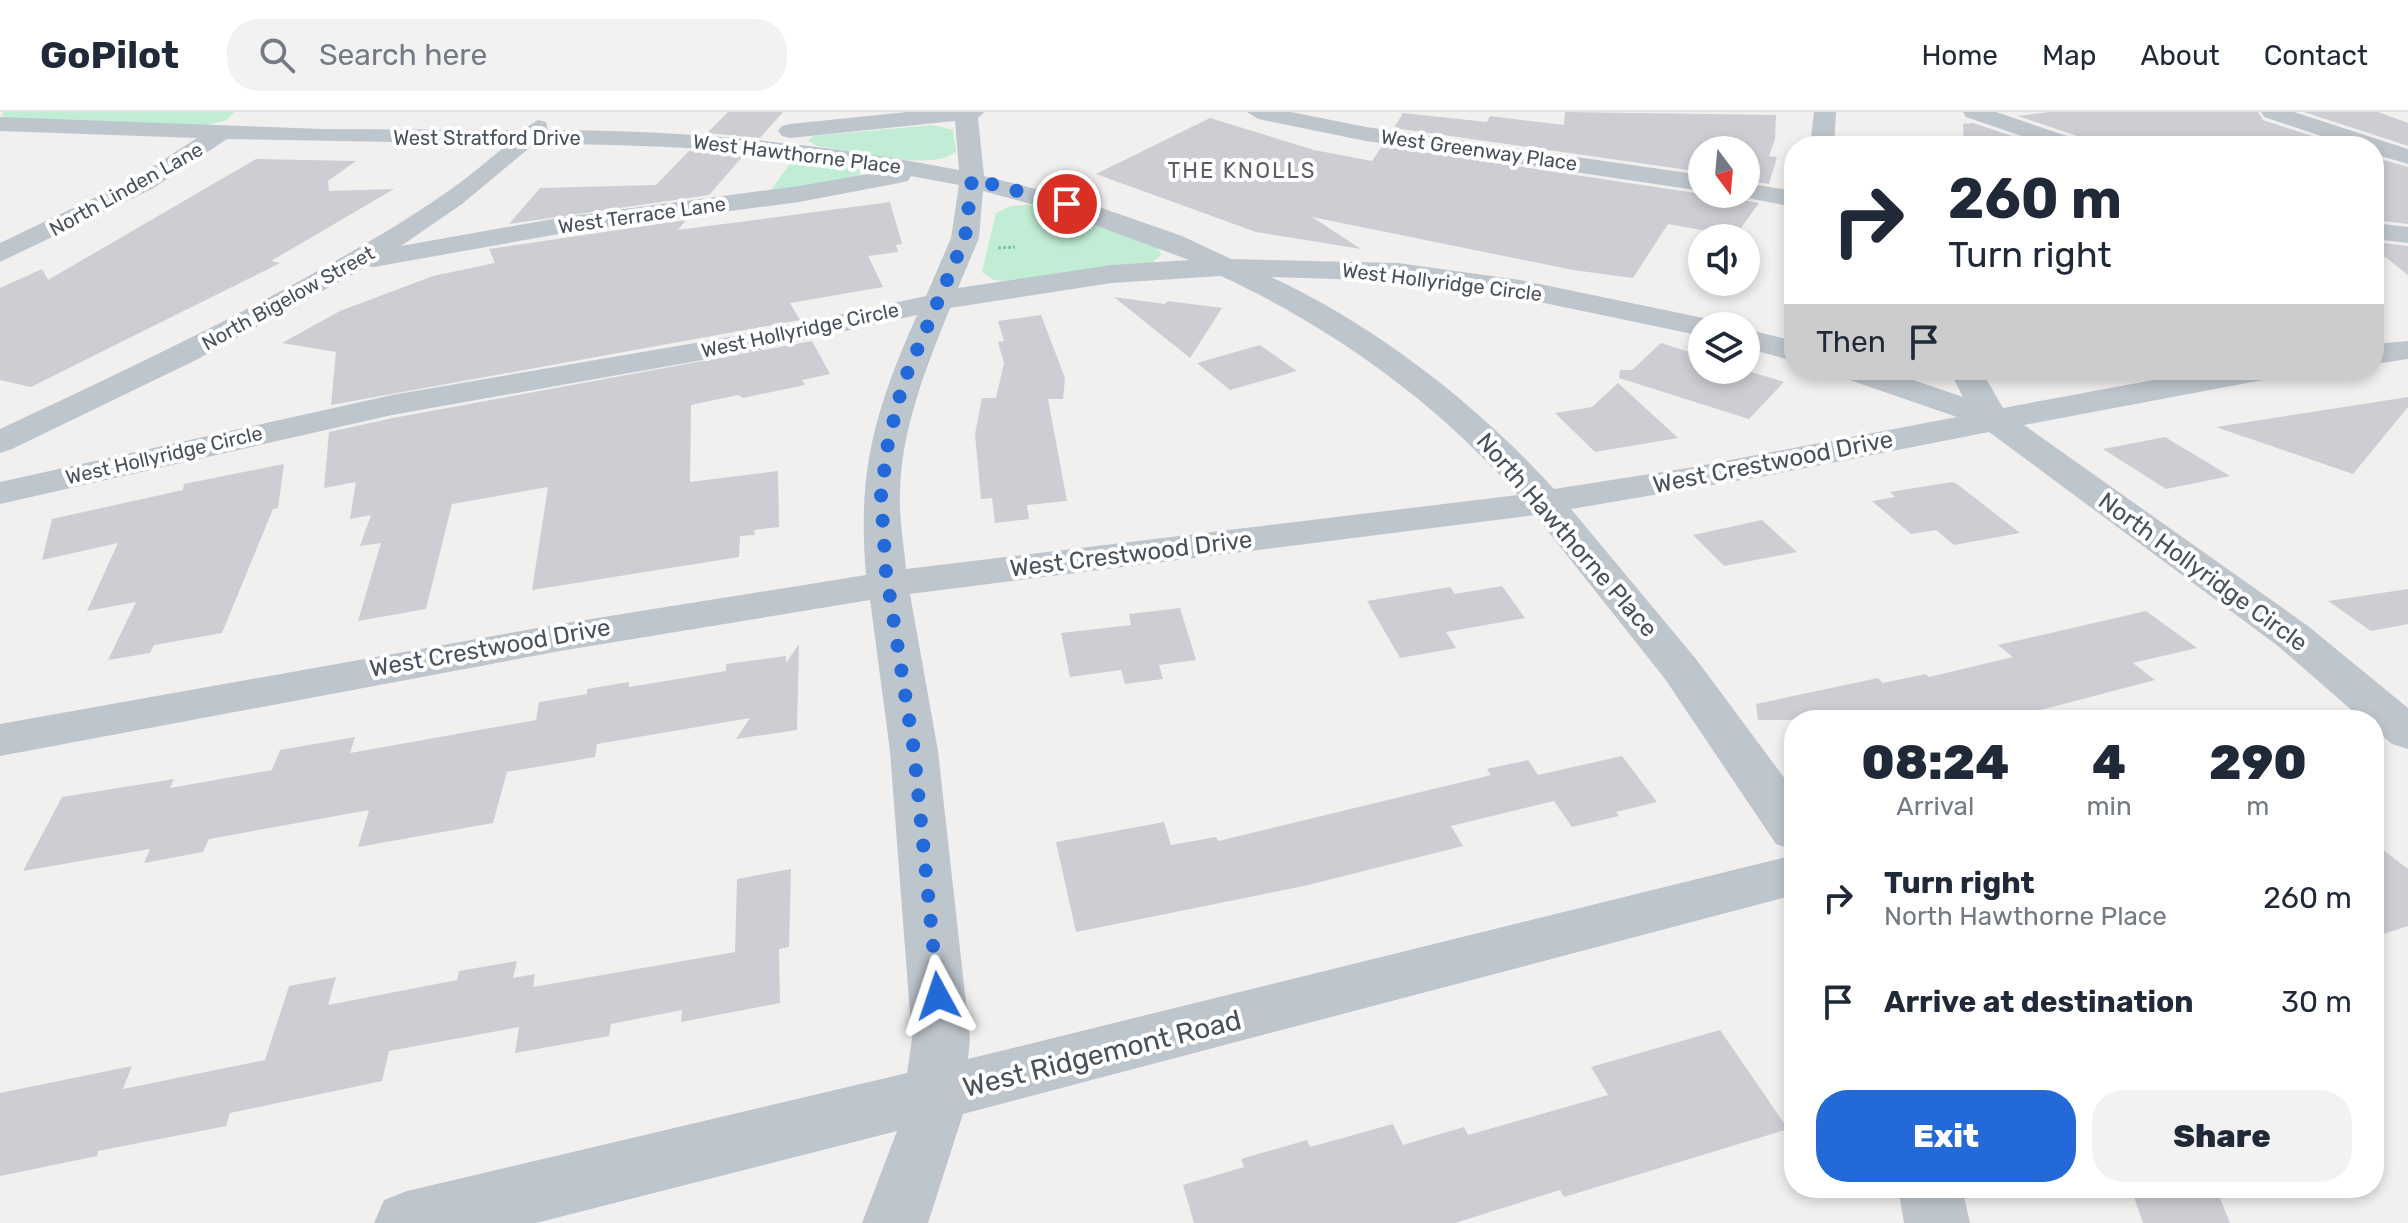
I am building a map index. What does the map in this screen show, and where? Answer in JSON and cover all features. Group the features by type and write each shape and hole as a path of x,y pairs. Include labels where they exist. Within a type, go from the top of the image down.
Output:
{"street":[{"name":"North Linden Lane","path":"0,254 129,192 221,134 245,112"},
{"name":"North Bigelow Street","path":"0,442 191,352 355,261 474,185 526,138 549,112"},
{"name":"West Stratford Drive","path":"0,124 221,134 622,138 782,132 968,112"},
{"path":"895,1223 932,1119 937,1094 941,1024 914,751 888,584 881,495 888,443 903,383 965,238 972,179 968,112"},
{"name":"West Greenway Place","path":"1258,112 1374,136 1688,181"},
{"path":"1823,136 1825,112"},
{"path":"1974,112 2045,136"},
{"path":"2272,112 2345,136"},
{"name":"West Hawthorne Place","path":"622,138 736,145 972,179"},
{"path":"2384,149 2408,157"},
{"name":"West Terrace Lane","path":"355,261 564,225 807,193 929,171"},
{"name":"North Hawthorne Place","path":"972,179 1108,217 1231,267 1321,315 1389,360 1468,423 1544,502 1692,681 1741,748 1784,815"},
{"path":"1760,193 1784,197"},
{"path":"2384,232 2408,235"},
{"name":"West Hollyridge Circle","path":"0,493 336,417 759,341 939,301 1092,276 1231,267 1325,268 1416,274 1535,292 1688,324"},
{"path":"1760,342 1784,348"},
{"path":"2384,353 2408,350"},
{"path":"1881,380 1992,418"},
{"path":"1971,380 1992,418"},
{"name":"West Crestwood Drive","path":"0,740 602,628 888,584 1544,502 1731,471 1992,418 2207,380"},
{"name":"North Hollyridge Circle","path":"1992,418 2285,629 2381,710"},
{"name":"West Ridgemont Road","path":"407,1223 937,1094 1784,878"},
{"path":"1932,1198 1937,1223"}],"path":[{"path":"1001,248 1015,247"}],"green space":[{"path":"4,112 234,112 227,120 198,127 8,118 2,116"},
{"path":"933,125 953,130 956,151 946,157 911,160 817,146 808,141 813,136"},
{"path":"794,158 855,167 860,174 856,178 769,193"},
{"path":"1011,206 1038,206 1146,242 1158,248 1161,255 1151,264 994,280 982,272 996,213"}],"building":[{"path":"728,112 783,112 760,138 707,133"},
{"path":"1565,112 1776,115 1775,139 1769,156 1777,157 1769,184 1760,182 1760,136 1688,136 1688,170 1394,128 1403,113 1487,122 1490,116 1564,125"},
{"path":"2049,112 2258,112 2263,120 2312,136 2077,136 2018,116"},
{"path":"2304,112 2378,112 2408,123 2408,146"},
{"path":"1210,118 1314,150 1372,161 1382,146 1688,192 1688,208 1755,208 1744,224 1688,224 1688,228 1668,224 1633,278 1573,270 1312,217 1361,249 1256,232 1096,174"},
{"path":"1973,123 2012,136 1964,136 1963,124"},
{"path":"689,151 744,155 709,195 509,224 540,188 656,185"},
{"path":"256,159 356,161 328,181 329,191 394,189 271,261 280,263 31,387 0,380 0,288 42,269 48,280"},
{"path":"2384,160 2408,167 2408,224 2384,221"},
{"path":"890,202 902,244 896,245 898,252 868,256 883,287 790,303 800,320 331,405 336,352 282,343 340,311 433,276 495,263 489,249 686,220 678,230"},
{"path":"2384,243 2408,246 2408,275 2384,256"},
{"path":"1114,297 1165,304 1168,301 1222,308 1190,358"},
{"path":"1041,315 1065,378 1063,399 1048,399 1067,501 1027,505 1029,519 995,523 992,498 981,499 975,434 982,398 996,398 1004,363 998,342 1004,341 998,321"},
{"path":"812,341 830,374 802,380 805,385 691,405 690,482 778,471 779,527 754,530 755,535 740,536 739,557 532,590 548,487 452,504 426,609 358,621 381,543 360,546 371,515 350,519 356,482 324,488 329,432"},
{"path":"1661,343 1688,352 1688,384 1760,384 1760,375 1784,382 1749,419 1619,378 1620,370 1632,370"},
{"path":"1260,345 1297,371 1230,390 1197,363"},
{"path":"1618,383 1678,438 1595,452 1555,413 1592,407"},
{"path":"2408,397 2408,407 2353,474 2216,427"},
{"path":"2165,437 2230,476 2166,489 2103,449"},
{"path":"284,464 278,508 273,509 222,633 154,645 150,653 108,660 136,602 87,611 118,543 42,560 52,519 183,490 184,484"},
{"path":"1952,482 2020,533 1954,545 1936,530 1911,534 1872,501 1895,497 1890,492"},
{"path":"1762,520 1797,552 1724,566 1693,535"},
{"path":"1502,586 1525,618 1446,632 1456,648 1400,658 1367,601 1450,587 1455,594"},
{"path":"2408,589 2408,624 2371,631 2328,601"},
{"path":"1180,608 1196,660 1159,665 1163,679 1125,684 1121,670 1070,677 1061,633 1131,625 1129,614"},
{"path":"2146,611 2197,648 2133,663 2155,680 2040,710 1784,710 1784,720 1758,720 1756,704 1878,678 1883,683 1926,674 1929,677 2013,657 1998,645"},
{"path":"799,644 797,730 736,739 750,718 597,744 595,757 507,772 493,823 358,847 369,810 209,839 203,852 144,863 150,849 23,871 62,797 174,779 170,788 272,770 280,750 355,737 350,753 536,720 539,702 587,694 587,689 629,682 629,687 726,671 726,664 786,656 786,663"},
{"path":"1622,756 1657,802 1616,812 1619,816 1572,827 1554,801 1451,826 1463,846 1304,886 1076,932 1056,842 1164,822 1171,845 1216,837 1218,841 1491,775 1487,769 1528,760 1538,775"},
{"path":"2384,851 2408,869 2408,926 2384,934"},
{"path":"791,869 789,947 779,949 780,1003 681,1022 682,1010 611,1024 609,1036 515,1053 519,1027 389,1051 382,1081 230,1113 226,1126 98,1151 97,1156 0,1176 0,1093 132,1066 123,1089 265,1060 289,986 336,977 328,1005 457,980 459,971 517,961 513,978 535,974 533,987 735,952 737,879"},
{"path":"1720,1030 1784,1123 1784,1130 1564,1197 1560,1190 1455,1223 1194,1223 1183,1185 1244,1167 1241,1159 1307,1140 1310,1147 1393,1124 1403,1145 1464,1127 1468,1135 1608,1095 1591,1067"},
{"path":"2134,1198 2220,1198 2230,1223 2143,1223"}],"district":[{"name":"THE KNOLLS","path":"1242,170"}],"route":[{"path":"938,996 914,751 883,545 881,495 888,443 903,383 959,257 969,218 972,179 1067,204"}]}
